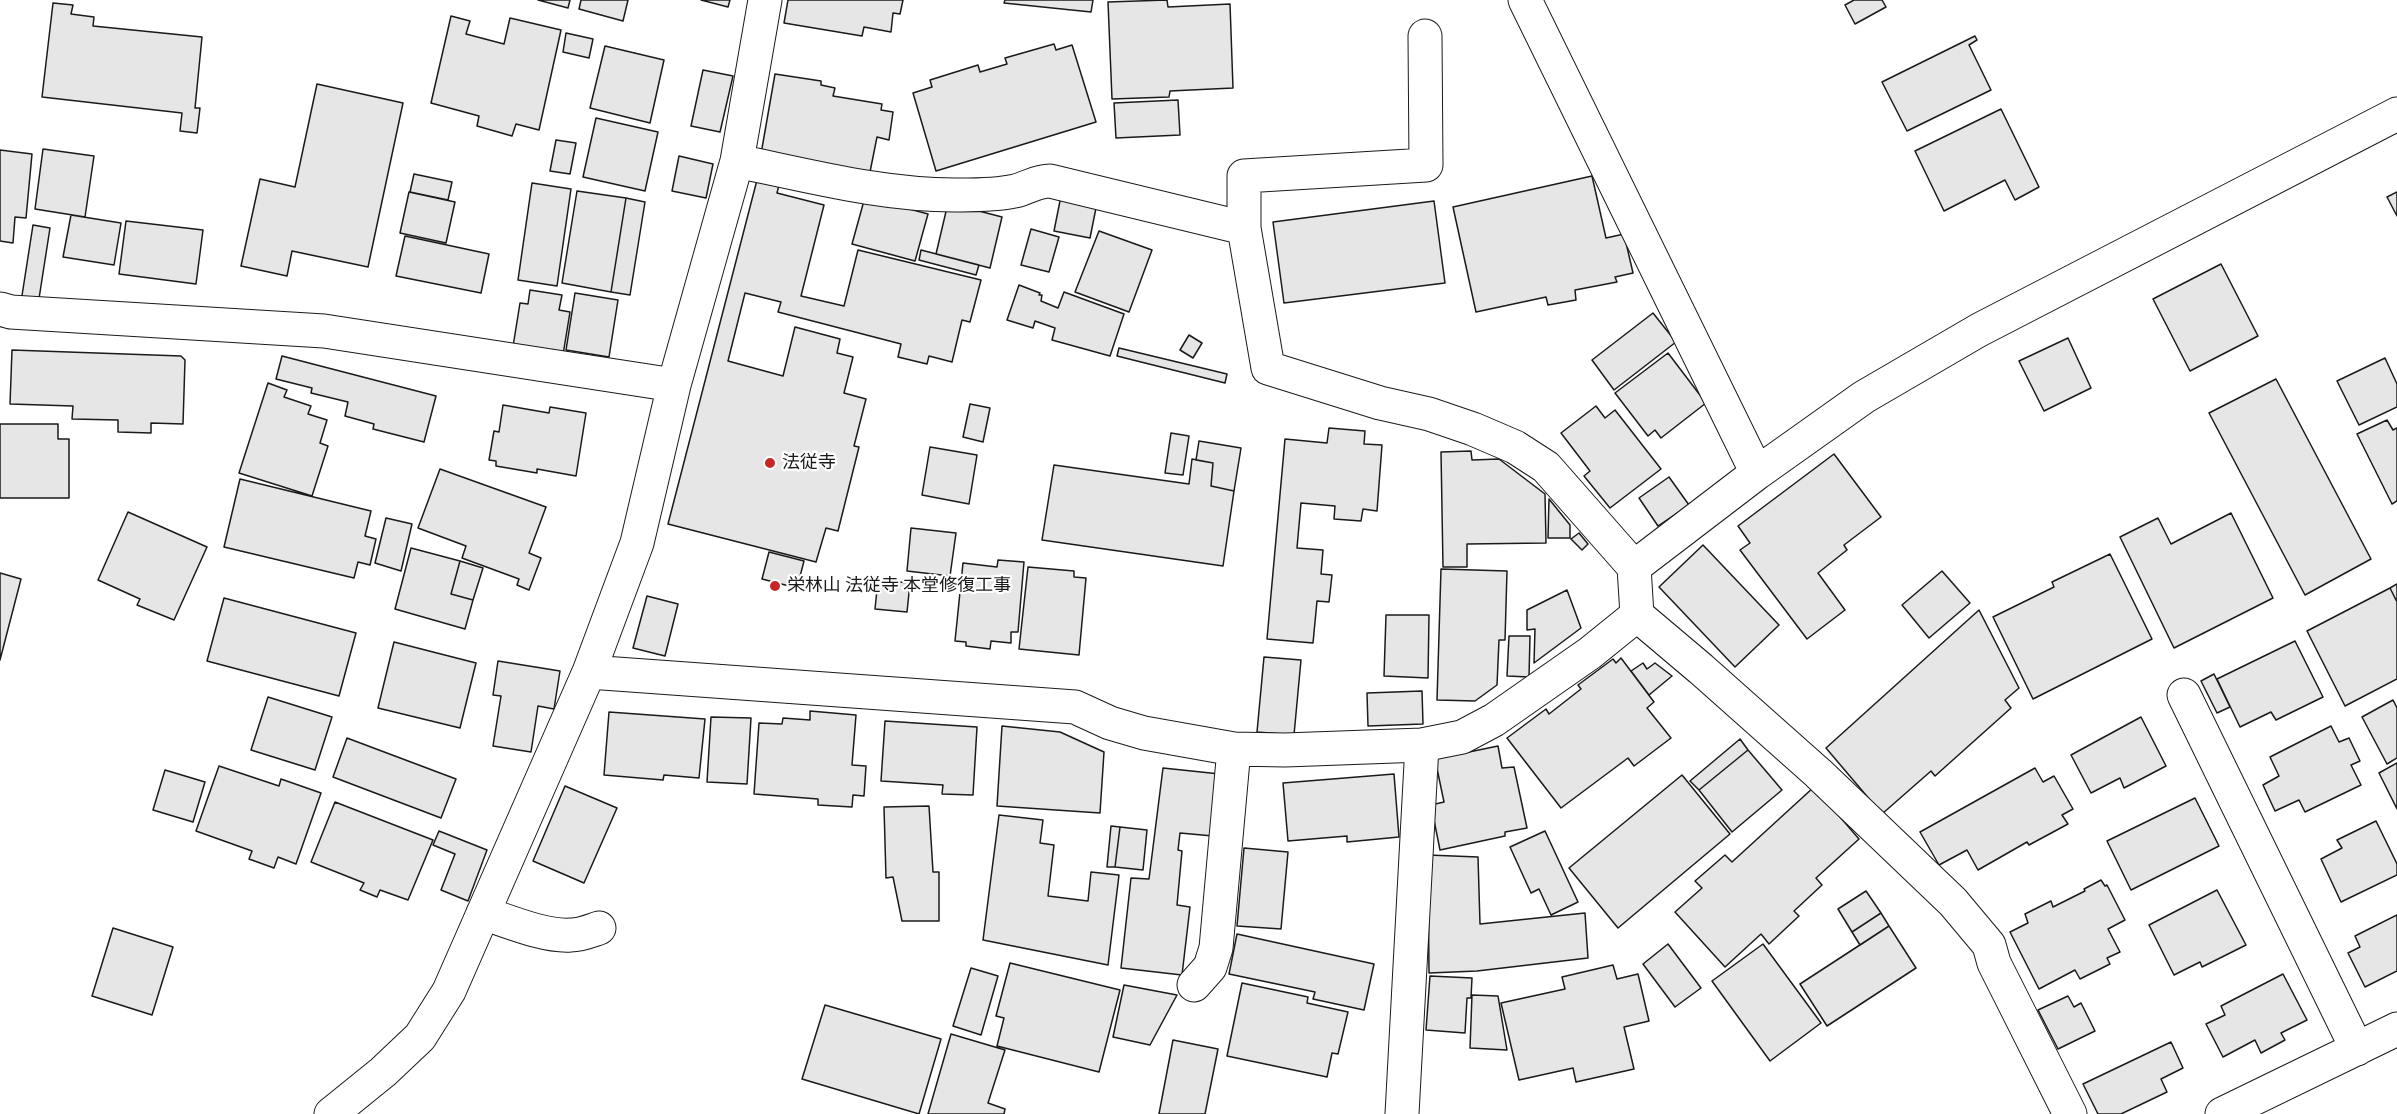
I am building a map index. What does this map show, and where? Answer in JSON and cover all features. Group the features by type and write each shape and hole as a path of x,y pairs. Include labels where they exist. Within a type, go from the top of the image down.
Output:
{"street":[{"path":"331,1114 383,1072 420,1037 449,991 589,672 637,543 674,385 737,161 765,0"},
{"path":"1525,0 1757,473"},
{"path":"1425,36 1426,165 1244,176 1244,228 1268,368 1380,403 1429,414 1473,429 1515,447 1546,467 1634,567 1637,615 1818,773 1953,902 1989,945 1994,963 2070,1114"},
{"path":"1634,567 1757,473 1864,398 1979,330 2397,114"},
{"path":"737,161 860,186 909,192 958,195 995,194 1016,190 1038,181 1050,181 1244,228"},
{"path":"0,309 106,319 324,331 674,385"},
{"path":"589,672 1075,707 1110,723 1144,734 1233,749 1285,750 1422,745 1462,736 1494,720 1590,653 1637,615"},
{"path":"2184,695 2357,1049"},
{"path":"1402,1114 1422,745"},
{"path":"1194,985 1210,967 1215,948 1233,749"},
{"path":"483,913 569,936 584,934 599,928"},
{"path":"2222,1114 2397,1029"}],"building":[{"path":"538,0 570,0 568,8"},
{"path":"581,0 628,0 623,21 579,9"},
{"path":"701,0 730,0 728,7"},
{"path":"788,0 903,0 900,14 893,13 891,32 864,27 862,36 784,23"},
{"path":"1005,0 1093,0 1091,12 1004,3"},
{"path":"1167,0 1168,7 1230,4 1233,88 1170,91 1169,97 1112,99 1108,2"},
{"path":"1854,0 1882,0 1886,7 1855,24 1845,5"},
{"path":"53,3 73,5 71,14 94,17 93,26 202,37 195,108 200,108 197,133 180,131 182,113 42,97"},
{"path":"451,16 470,21 466,34 504,44 510,18 561,30 539,130 516,124 512,136 477,126 479,116 431,103"},
{"path":"566,33 593,39 589,58 563,52"},
{"path":"1975,36 1977,40 1969,45 1991,90 1907,131 1882,82"},
{"path":"1054,44 1056,50 1072,45 1096,122 936,171 913,93 932,87 930,80 978,65 980,72 1007,64 1005,58"},
{"path":"605,46 664,60 650,123 590,108"},
{"path":"703,70 733,76 720,132 691,126"},
{"path":"775,74 821,81 821,85 835,88 833,96 882,104 881,110 893,112 889,140 877,137 870,172 761,154"},
{"path":"317,84 403,103 368,267 292,251 287,276 241,266 260,179 295,187"},
{"path":"1178,100 1180,135 1116,138 1114,103"},
{"path":"2001,109 2039,187 2015,200 2005,180 1944,211 1915,151"},
{"path":"596,118 658,132 645,191 583,177"},
{"path":"556,140 576,143 570,174 550,171"},
{"path":"43,149 94,156 85,217 35,209"},
{"path":"0,150 32,154 26,218 15,217 13,243 0,241"},
{"path":"679,156 713,164 706,198 672,191"},
{"path":"414,174 452,182 448,200 410,192"},
{"path":"1592,176 1606,238 1624,234 1633,273 1615,277 1617,282 1575,290 1576,300 1548,305 1546,297 1476,312 1453,207"},
{"path":"757,180 779,185 777,193 824,205 801,296 844,306 858,250 981,280 970,322 962,320 952,362 929,356 927,364 898,357 901,344 778,312 781,302 745,293 728,361 783,376 795,327 840,339 837,353 853,357 844,393 866,399 854,446 859,447 838,531 826,528 816,562 668,524"},
{"path":"532,183 571,189 557,286 518,280"},
{"path":"577,191 626,198 611,292 562,283"},
{"path":"409,192 455,202 446,243 400,233"},
{"path":"2397,192 2397,216 2387,197"},
{"path":"1061,196 1097,203 1090,238 1054,231"},
{"path":"865,197 928,214 915,261 852,244"},
{"path":"626,198 645,202 630,295 611,292"},
{"path":"1434,201 1445,283 1284,303 1273,222"},
{"path":"948,203 1002,217 990,268 936,254"},
{"path":"71,215 121,223 114,265 63,257"},
{"path":"126,221 203,230 196,284 119,274"},
{"path":"33,225 50,228 38,305 21,302"},
{"path":"1031,229 1059,237 1049,272 1021,265"},
{"path":"1099,231 1152,250 1129,312 1075,292"},
{"path":"405,236 489,254 481,293 396,276"},
{"path":"921,250 979,265 976,275 919,260"},
{"path":"2221,264 2258,336 2190,371 2153,299"},
{"path":"1019,285 1040,293 1041,301 1058,308 1064,292 1124,314 1110,356 1052,340 1055,328 1035,321 1033,328 1007,320"},
{"path":"530,290 562,295 559,310 570,312 561,367 511,359 520,303 528,304"},
{"path":"575,293 618,300 609,357 566,350"},
{"path":"1653,313 1676,342 1614,390 1592,360"},
{"path":"1189,335 1202,343 1193,358 1180,350"},
{"path":"2068,338 2091,388 2044,411 2019,361"},
{"path":"1119,348 1227,374 1225,383 1117,356"},
{"path":"12,350 181,356 185,360 183,424 151,423 151,433 118,432 118,420 72,419 73,406 10,404"},
{"path":"1668,353 1706,403 1661,438 1655,430 1648,436 1615,393"},
{"path":"282,356 436,396 424,442 373,429 374,424 345,416 348,402 311,393 312,388 276,379"},
{"path":"2385,358 2397,384 2397,407 2359,425 2337,381"},
{"path":"2276,379 2371,559 2305,595 2209,413"},
{"path":"268,383 287,390 284,397 311,406 308,414 327,420 320,443 328,446 312,496 239,473"},
{"path":"970,404 990,408 983,442 963,437"},
{"path":"503,405 549,413 550,407 586,413 576,476 537,469 537,473 496,466 496,461 489,460 494,431 499,432"},
{"path":"1596,406 1605,418 1615,410 1661,469 1610,508 1584,476 1590,471 1561,433"},
{"path":"2387,420 2393,430 2397,428 2397,501 2392,504 2357,434"},
{"path":"0,424 58,424 58,439 69,439 69,498 0,498"},
{"path":"1329,428 1365,431 1364,444 1382,445 1377,511 1363,509 1361,521 1334,519 1335,506 1301,503 1297,548 1323,550 1321,574 1332,575 1329,602 1317,601 1313,643 1267,639 1285,439 1327,443"},
{"path":"1171,433 1189,436 1183,475 1165,473"},
{"path":"1199,441 1241,448 1234,491 1211,486 1213,463 1196,460"},
{"path":"930,447 977,455 969,504 922,495"},
{"path":"1471,451 1472,460 1499,459 1545,494 1546,543 1467,544 1467,567 1443,567 1441,452"},
{"path":"1834,454 1881,517 1844,545 1847,550 1818,573 1845,610 1807,639 1740,550 1750,543 1738,526"},
{"path":"1192,459 1213,463 1211,486 1234,491 1223,566 1042,540 1054,465 1189,484"},
{"path":"440,469 546,507 529,553 541,558 529,590 517,585 519,579 462,558 466,546 418,528"},
{"path":"1669,477 1689,505 1658,526 1639,498"},
{"path":"240,479 371,511 365,536 376,539 370,565 358,562 354,578 224,547"},
{"path":"1549,499 1570,525 1570,538 1548,538"},
{"path":"128,512 207,547 174,620 137,605 140,599 98,580"},
{"path":"2231,513 2273,598 2174,648 2120,537 2158,518 2171,544"},
{"path":"386,518 412,524 401,571 375,563"},
{"path":"911,528 956,533 950,576 907,571"},
{"path":"1579,533 1588,544 1582,550 1571,539"},
{"path":"1703,545 1779,625 1735,667 1659,587"},
{"path":"411,548 460,561 451,594 473,600 465,629 395,609"},
{"path":"769,552 804,561 797,588 762,579"},
{"path":"2110,554 2152,639 2033,699 1993,617 2054,587 2052,582"},
{"path":"998,560 1024,562 1018,632 1011,632 1011,643 991,641 990,649 966,646 966,642 955,641 963,563 997,567"},
{"path":"460,561 483,568 473,600 451,594"},
{"path":"1028,567 1074,571 1074,577 1086,578 1079,655 1019,649"},
{"path":"1441,569 1507,571 1505,640 1499,640 1497,685 1475,701 1437,700"},
{"path":"1942,571 1970,603 1929,638 1902,605"},
{"path":"0,573 21,579 0,660"},
{"path":"878,580 910,583 907,612 875,609"},
{"path":"2397,584 2397,602 2390,588"},
{"path":"2390,588 2397,602 2397,679 2345,706 2307,631"},
{"path":"1567,590 1581,628 1534,663 1535,629 1527,630 1527,610"},
{"path":"647,596 678,604 665,656 633,648"},
{"path":"224,598 356,633 339,696 207,661"},
{"path":"1979,610 2019,688 2005,700 2011,708 1935,776 1931,771 1882,814 1826,748"},
{"path":"1386,615 1429,615 1428,678 1384,676"},
{"path":"1509,636 1530,636 1529,677 1507,676"},
{"path":"2295,641 2323,697 2276,720 2271,712 2240,727 2217,679"},
{"path":"394,642 476,663 460,728 378,708"},
{"path":"1264,657 1301,660 1294,735 1257,732"},
{"path":"1621,658 1654,702 1647,708 1671,738 1634,766 1628,758 1561,808 1507,738 1546,709 1549,714 1581,689 1578,685 1613,659 1616,663"},
{"path":"498,661 560,671 554,709 538,706 531,752 493,746 501,696 493,695"},
{"path":"1643,663 1647,669 1655,663 1672,676 1649,695 1631,671"},
{"path":"2214,674 2230,707 2217,713 2201,681"},
{"path":"1422,691 1423,724 1368,726 1367,693"},
{"path":"268,697 332,717 315,770 251,750"},
{"path":"2393,700 2397,708 2397,758 2387,764 2362,717"},
{"path":"810,711 856,715 852,765 866,766 864,796 853,795 852,807 818,805 818,799 754,794 759,723 782,724 783,718 810,720"},
{"path":"609,712 705,719 699,778 664,775 663,780 604,775"},
{"path":"711,717 751,718 747,784 707,782"},
{"path":"2141,717 2166,766 2124,788 2120,778 2091,793 2071,755"},
{"path":"885,721 977,727 973,795 942,794 943,785 881,781"},
{"path":"1002,726 1060,732 1104,752 1100,813 997,806"},
{"path":"2331,726 2339,742 2349,738 2360,761 2351,765 2361,785 2305,812 2299,800 2275,811 2263,785 2279,776 2270,757"},
{"path":"347,738 456,779 441,818 333,777"},
{"path":"1740,739 1748,750 1699,790 1690,781"},
{"path":"1498,746 1502,768 1514,767 1527,828 1505,832 1505,836 1440,850 1431,805 1444,802 1435,759"},
{"path":"1748,750 1782,790 1732,832 1699,790"},
{"path":"2397,763 2397,809 2379,773"},
{"path":"219,766 279,786 281,779 321,793 296,864 278,857 274,868 249,859 252,851 196,831"},
{"path":"1163,768 1220,774 1213,836 1180,833 1178,850 1182,851 1177,905 1190,907 1182,975 1121,968 1131,878 1149,879"},
{"path":"2035,768 2043,782 2054,776 2073,809 2062,815 2068,824 2029,845 2027,842 1978,870 1967,850 1939,865 1920,832"},
{"path":"165,770 205,782 193,822 153,810"},
{"path":"1394,774 1399,837 1347,842 1347,836 1288,841 1283,783"},
{"path":"1682,775 1730,834 1618,928 1569,868"},
{"path":"565,786 617,808 584,883 533,861"},
{"path":"1814,787 1859,839 1816,878 1822,885 1794,911 1799,916 1769,944 1761,934 1725,967 1675,912 1702,888 1695,881 1725,855 1732,862"},
{"path":"2195,798 2219,846 2131,890 2107,841"},
{"path":"335,802 433,840 408,900 380,890 377,897 360,890 364,883 311,862"},
{"path":"929,806 933,872 939,872 939,921 902,921 893,877 886,878 884,807"},
{"path":"999,815 1043,820 1040,843 1054,845 1048,896 1088,901 1091,872 1119,875 1108,965 983,940"},
{"path":"2376,821 2397,864 2397,875 2341,902 2321,859 2342,848 2337,840"},
{"path":"1111,826 1120,827 1115,867 1107,867"},
{"path":"1120,827 1147,830 1143,870 1115,867"},
{"path":"439,831 487,850 468,901 441,890 455,854 433,845"},
{"path":"1545,831 1578,902 1551,915 1539,889 1531,893 1510,847"},
{"path":"1244,848 1288,852 1281,929 1237,926"},
{"path":"1428,855 1478,857 1480,924 1585,913 1588,958 1477,971 1429,973"},
{"path":"2101,880 2105,886 2107,885 2125,920 2108,929 2120,952 2107,958 2110,964 2080,979 2075,970 2039,989 2010,932 2028,923 2025,914 2051,901 2053,907"},
{"path":"2217,890 2246,945 2202,967 2200,962 2174,975 2149,925"},
{"path":"1866,891 1881,913 1852,932 1838,909"},
{"path":"1881,913 1889,926 1860,945 1852,932"},
{"path":"2397,915 2397,971 2365,987 2348,953 2360,947 2355,936"},
{"path":"1889,926 1916,968 1827,1026 1800,984"},
{"path":"113,928 173,947 152,1015 92,996"},
{"path":"1237,934 1374,964 1364,1010 1313,999 1315,992 1229,974"},
{"path":"1668,944 1701,988 1675,1007 1643,964"},
{"path":"1763,944 1821,1023 1770,1061 1712,981"},
{"path":"1010,963 1120,990 1099,1072 997,1046 1004,1018 996,1016"},
{"path":"1613,965 1617,979 1638,974 1649,1021 1624,1027 1634,1069 1576,1082 1573,1068 1519,1080 1501,1003 1565,989 1562,977"},
{"path":"971,968 998,976 981,1035 953,1026"},
{"path":"2283,974 2307,1020 2281,1033 2285,1040 2261,1053 2255,1040 2223,1057 2206,1024 2225,1015 2221,1006"},
{"path":"1430,976 1472,978 1471,998 1467,998 1465,1033 1426,1030"},
{"path":"1242,983 1308,997 1307,1003 1348,1012 1338,1054 1332,1053 1327,1077 1227,1056"},
{"path":"1124,985 1177,995 1150,1045 1113,1037"},
{"path":"1472,995 1498,996 1507,1050 1470,1048"},
{"path":"2068,996 2074,1007 2081,1003 2095,1031 2058,1049 2038,1010"},
{"path":"825,1005 941,1039 919,1114 802,1079"},
{"path":"951,1034 1005,1050 988,1103 1005,1109 1004,1114 928,1114"},
{"path":"1173,1040 1218,1049 1205,1114 1159,1114"},
{"path":"2171,1042 2183,1068 2161,1079 2167,1092 2121,1114 2098,1114 2083,1084"}],"place":[{"name":"法従寺","path":"770,463"},
{"name":"栄林山 法従寺 本堂修復工事","path":"775,586"}]}
